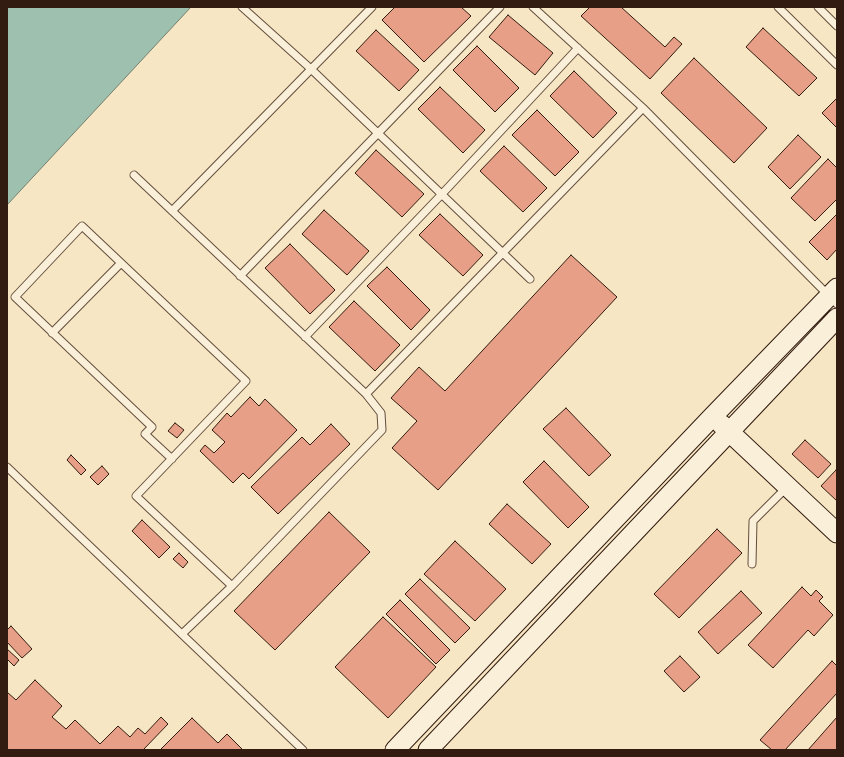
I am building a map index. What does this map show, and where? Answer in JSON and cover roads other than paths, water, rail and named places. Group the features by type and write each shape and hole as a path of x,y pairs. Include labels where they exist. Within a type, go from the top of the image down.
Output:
{"street":[{"path":"395,750 713,416 834,296"},
{"path":"428,750 837,318"},
{"path":"713,416 729,433 837,533"}],"lane":[{"path":"242,7 311,69 530,279"},
{"path":"172,211 372,7"},
{"path":"240,276 379,134 500,7"},
{"path":"533,7 643,108 834,296"},
{"path":"778,7 837,65"},
{"path":"818,7 837,26"},
{"path":"305,337 442,194 578,48"},
{"path":"366,394 643,108"},
{"path":"134,175 366,394 382,413 382,430 232,586 182,634"},
{"path":"172,459 145,434 152,427 15,297 82,226 246,381 172,459 136,496 232,586"},
{"path":"52,333 121,263"},
{"path":"7,467 303,750"},
{"path":"752,564 753,521 787,486"}]}
